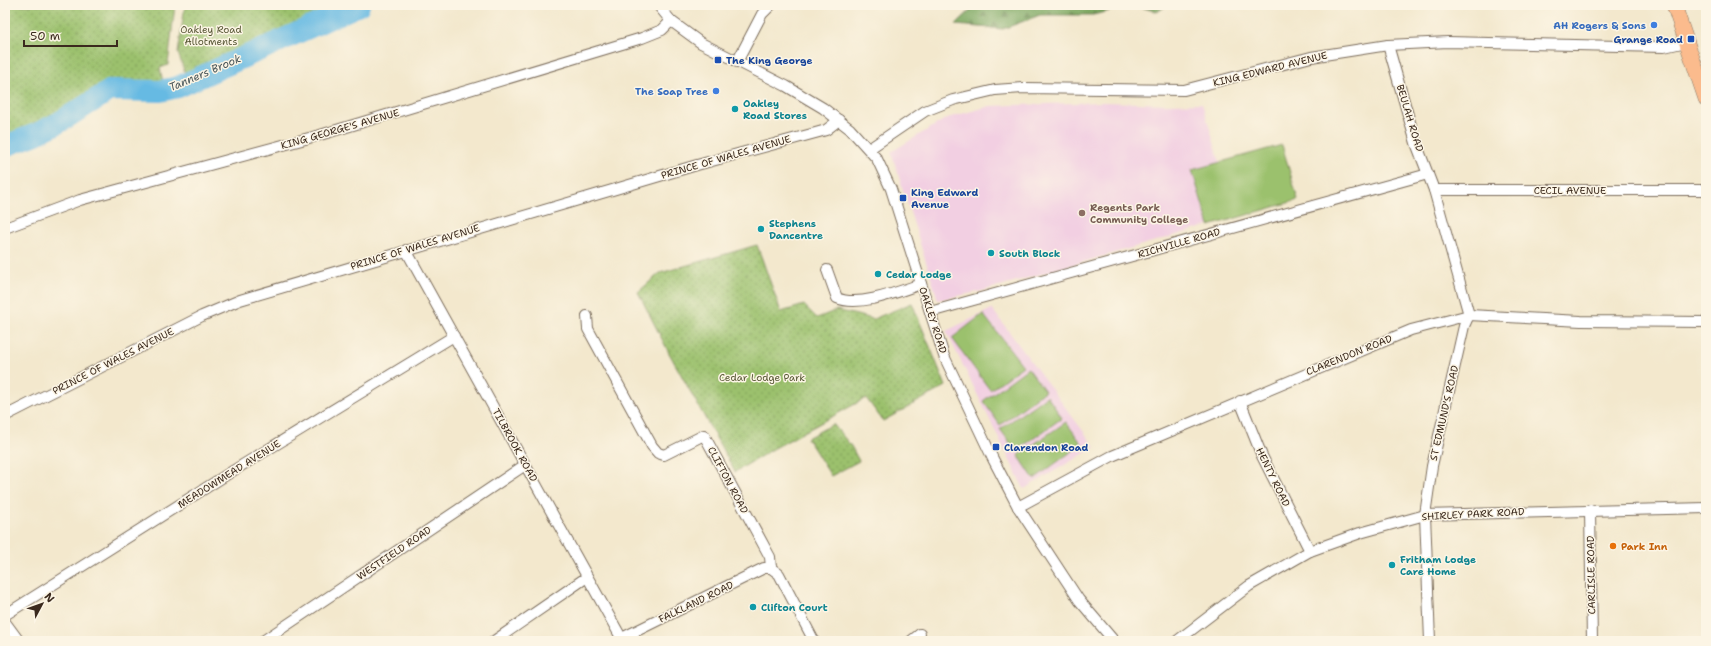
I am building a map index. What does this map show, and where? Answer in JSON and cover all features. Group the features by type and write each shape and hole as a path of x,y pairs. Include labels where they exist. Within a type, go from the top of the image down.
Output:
{"main road":[{"path":"1674,5 1686,42 1705,91"}],"street":[{"name":"OAKLEY ROAD","path":"658,5 671,21 701,43 810,99 839,120 869,149 883,171 891,189 944,356 993,459 1018,507 1079,600 1114,641"},
{"path":"737,62 762,14 771,5"},
{"name":"KING GEORGE'S AVENUE","path":"5,228 80,200 320,135 642,38 662,30 671,21"},
{"name":"KING EDWARD AVENUE","path":"869,149 925,111 953,100 995,90 1023,88 1184,90 1311,58 1388,45 1448,42 1664,47 1686,42"},
{"name":"BEULAH ROAD","path":"1388,45 1416,143 1434,190"},
{"name":"PRINCE OF WALES AVENUE","path":"5,416 219,308 406,250 697,165 826,130 839,120"},
{"name":"RICHVILLE ROAD","path":"930,312 1428,174"},
{"path":"1434,190 1469,315"},
{"name":"CECIL AVENUE","path":"1434,190 1706,190"},
{"name":"TILBROOK ROAD","path":"406,250 622,639"},
{"path":"827,270 837,298 844,301 874,299 921,284"},
{"name":"CLARENDON ROAD","path":"1018,507 1112,456 1411,330 1469,315 1581,321 1706,322"},
{"name":"ST EDMUND'S ROAD","path":"1430,641 1425,515 1432,466 1464,326 1469,315"},
{"name":"CLIFTON ROAD","path":"587,316 588,329 652,446 658,453 664,455 704,435 770,558 771,568 779,574 814,641"},
{"name":"MEADOWMEAD AVENUE","path":"5,614 231,472 454,336"},
{"name":"HENTY ROAD","path":"1240,401 1262,456 1310,551"},
{"name":"WESTFIELD ROAD","path":"263,641 525,465"},
{"name":"SHIRLEY PARK ROAD","path":"1176,641 1249,586 1310,551 1360,533 1425,515 1706,508"},
{"name":"CARLISLE ROAD","path":"1590,510 1592,641"},
{"name":"FALKLAND ROAD","path":"622,639 764,568 771,568"},
{"path":"494,641 587,577"},
{"path":"5,622 19,641"},
{"path":"911,641 920,634"}],"shaded area":[{"name":"Regents Park Community College","path":"1103,102 1168,104 1202,103 1220,162 1282,145 1298,200 982,291 938,300 891,152 947,118 990,106"},
{"path":"992,309 1095,447 1024,489 946,331"}],"green space":[{"name":"Oakley Road Allotments","path":"5,5 175,5 168,65 160,68 163,82 113,84 104,87 55,119 5,140"},
{"name":"Oakley Road Allotments","path":"185,5 350,5 207,69 186,76 178,53"},
{"path":"976,5 1135,5 1093,15 1040,15 1003,29 955,25"},
{"path":"1135,5 1166,5 1166,6 1157,12"},
{"path":"1282,145 1298,200 1209,226 1192,170"},
{"name":"Cedar Lodge Park","path":"757,245 781,312 804,305 817,318 837,310 873,319 912,303 946,386 883,421 866,398 773,449 735,472 669,353 638,292 660,273"},
{"path":"983,314 1023,366 990,390 952,338"},
{"path":"1028,368 1045,391 1000,425 983,401"},
{"path":"1047,396 1062,418 1016,451 1000,429"},
{"path":"1066,422 1082,444 1034,479 1018,455"},
{"path":"833,424 851,446 859,461 831,476 807,438"}],"waterway":[{"name":"Tanners Brook","path":"5,146 36,134 58,123 111,90 160,91 178,87 359,5"}],"place":[{"name":"AH Rogers & Sons","path":"1654,25"},
{"name":"Grange Road","path":"1691,39"},
{"name":"The King George","path":"718,60"},
{"name":"The Soap Tree","path":"716,91"},
{"name":"Oakley Road Stores","path":"735,109"},
{"name":"King Edward Avenue","path":"903,198"},
{"name":"Regents Park Community College","path":"1082,213"},
{"name":"Stephens Dancentre","path":"761,229"},
{"name":"South Block","path":"991,253"},
{"name":"Cedar Lodge","path":"878,274"},
{"name":"Clarendon Road","path":"996,447"},
{"name":"Park Inn","path":"1613,546"},
{"name":"Fritham Lodge Care Home","path":"1392,565"},
{"name":"Clifton Court","path":"753,607"}]}
